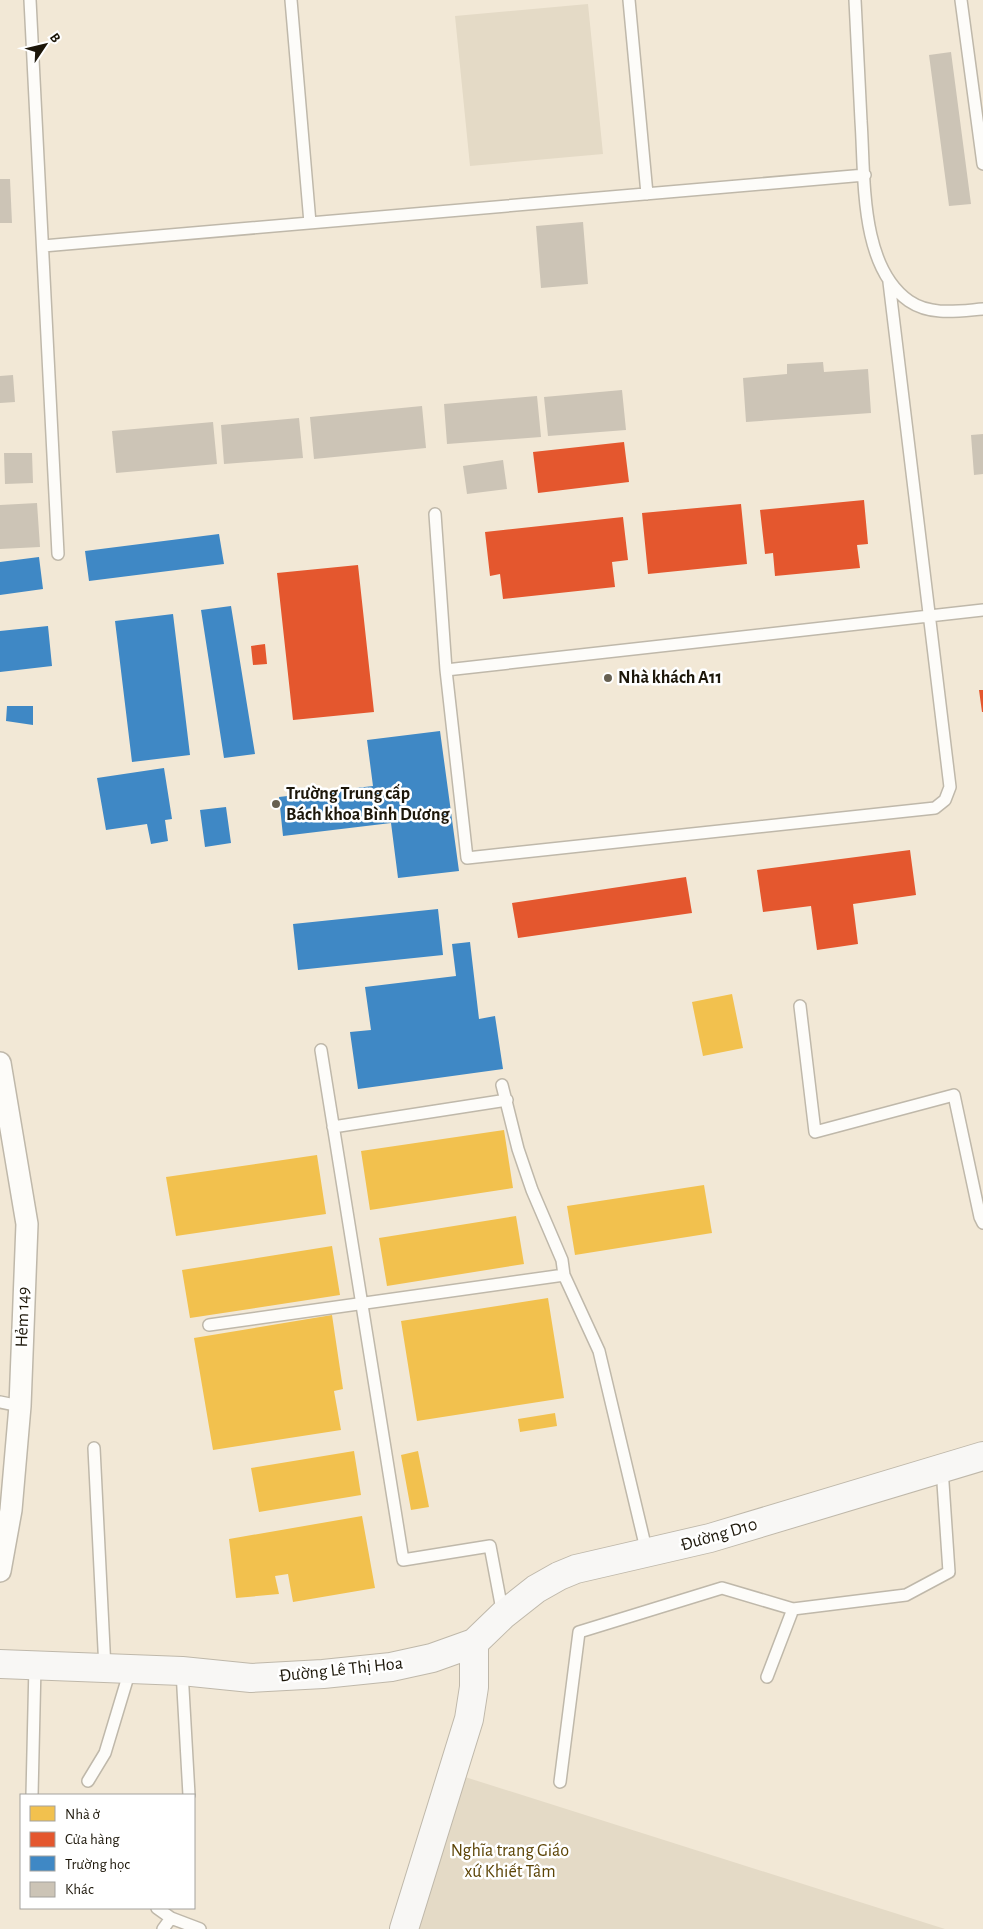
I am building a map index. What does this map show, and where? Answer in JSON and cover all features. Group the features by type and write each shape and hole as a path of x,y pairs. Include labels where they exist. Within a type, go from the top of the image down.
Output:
{"street":[{"name":"Hẻm 149","path":"0,1063 27,1224 10,1404 11,1510 0,1571"},
{"name":"Đường D10","path":"474,1643 503,1615 536,1589 576,1569 710,1538 983,1456"},
{"name":"Đường Lê Thị Hoa","path":"0,1664 182,1671 251,1678 360,1671 432,1658 474,1643"},
{"path":"404,1929 469,1719 474,1687 474,1643"}],"lane":[{"path":"30,0 58,554"},
{"path":"291,0 310,223"},
{"path":"629,0 647,194"},
{"path":"854,0 864,175 870,229 882,269 899,294 923,308 948,312 983,309"},
{"path":"962,0 983,164"},
{"path":"43,246 864,175"},
{"path":"436,514 446,670 467,858 919,810 941,805 949,794 950,787 890,282"},
{"path":"446,670 983,610"},
{"path":"800,1006 815,1132 954,1095 982,1219"},
{"path":"321,1050 403,1560 490,1546 503,1615"},
{"path":"502,1085 518,1149 532,1190 562,1260 564,1275 599,1351 647,1554"},
{"path":"333,1127 507,1100"},
{"path":"209,1325 564,1275"},
{"path":"88,1781 105,1753 117,1669 94,1448"},
{"path":"560,1782 579,1632 722,1588 792,1609 906,1595 949,1572 942,1468"},
{"path":"767,1677 792,1609"},
{"path":"32,1794 35,1665"},
{"path":"182,1671 189,1794"},
{"path":"158,1909 171,1918 200,1929"},
{"path":"163,1929 171,1918"}],"green space":[{"path":"588,4 603,154 470,166 455,16"},
{"name":"Nghĩa trang Giáo xứ Khiết Tâm","path":"465,1777 945,1929 419,1929"}],"building: Nhà ở":[{"path":"732,994 743,1048 703,1056 692,1002"},
{"path":"504,1130 513,1188 370,1210 361,1151"},
{"path":"317,1155 326,1214 176,1236 166,1177"},
{"path":"704,1185 712,1233 575,1255 567,1206"},
{"path":"516,1216 524,1264 387,1286 379,1238"},
{"path":"332,1246 340,1295 190,1318 182,1270"},
{"path":"548,1298 564,1398 417,1421 401,1321"},
{"path":"332,1315 343,1389 334,1391 341,1430 213,1450 194,1338"},
{"path":"555,1413 557,1426 520,1432 518,1419"},
{"path":"354,1451 361,1495 259,1512 251,1468"},
{"path":"418,1451 429,1507 411,1510 401,1455"},
{"path":"362,1516 375,1588 293,1602 288,1574 275,1576 279,1594 236,1598 229,1539"}],"building: Cửa hàng":[{"path":"624,442 629,482 538,493 533,452"},
{"path":"864,500 868,544 857,545 860,568 775,576 773,553 765,554 760,510"},
{"path":"741,504 747,564 648,574 642,513"},
{"path":"623,517 628,560 612,562 615,587 503,599 500,574 490,576 485,532"},
{"path":"358,565 374,712 293,720 277,573"},
{"path":"265,644 267,664 253,665 251,646"},
{"path":"979,690 983,690 983,712 982,712"},
{"path":"910,850 916,895 853,904 858,944 817,950 811,906 763,912 757,870"},
{"path":"686,877 692,913 518,938 512,903"}],"building: Trường học":[{"path":"219,534 224,564 89,581 85,551"},
{"path":"39,557 43,589 0,595 0,562"},
{"path":"231,606 255,754 224,758 201,610"},
{"path":"173,614 190,755 132,762 115,621"},
{"path":"48,626 52,666 0,672 0,631"},
{"path":"7,706 33,706 33,725 6,721"},
{"path":"440,731 459,871 398,878 391,823 283,836 279,797 373,786 367,740"},
{"path":"164,768 172,819 165,820 168,841 151,844 147,824 106,830 97,778"},
{"path":"226,807 231,843 205,847 200,810"},
{"path":"438,909 443,955 298,970 293,924"},
{"path":"470,942 479,1019 495,1016 503,1069 358,1089 350,1032 371,1030 365,987 456,976 452,944"}],"building: Khác":[{"path":"951,52 971,204 949,206 929,55"},
{"path":"0,179 10,179 12,223 0,223"},
{"path":"583,222 588,284 541,288 536,226"},
{"path":"823,362 824,372 868,369 871,413 746,422 743,378 787,374 787,364"},
{"path":"13,375 15,402 0,403 0,376"},
{"path":"622,390 626,430 548,436 544,397"},
{"path":"537,396 541,437 447,444 444,404"},
{"path":"422,406 426,448 314,459 310,417"},
{"path":"299,418 303,458 224,464 221,425"},
{"path":"213,422 217,464 116,473 112,431"},
{"path":"983,434 983,474 974,475 971,435"},
{"path":"4,453 32,453 33,483 5,484"},
{"path":"503,460 507,489 467,494 463,466"},
{"path":"37,503 40,547 0,549 0,505"}],"place":[{"name":"Nhà khách A11","path":"608,678"},
{"name":"Trường Trung cấp Bách khoa Bình Dương","path":"276,804"}]}
